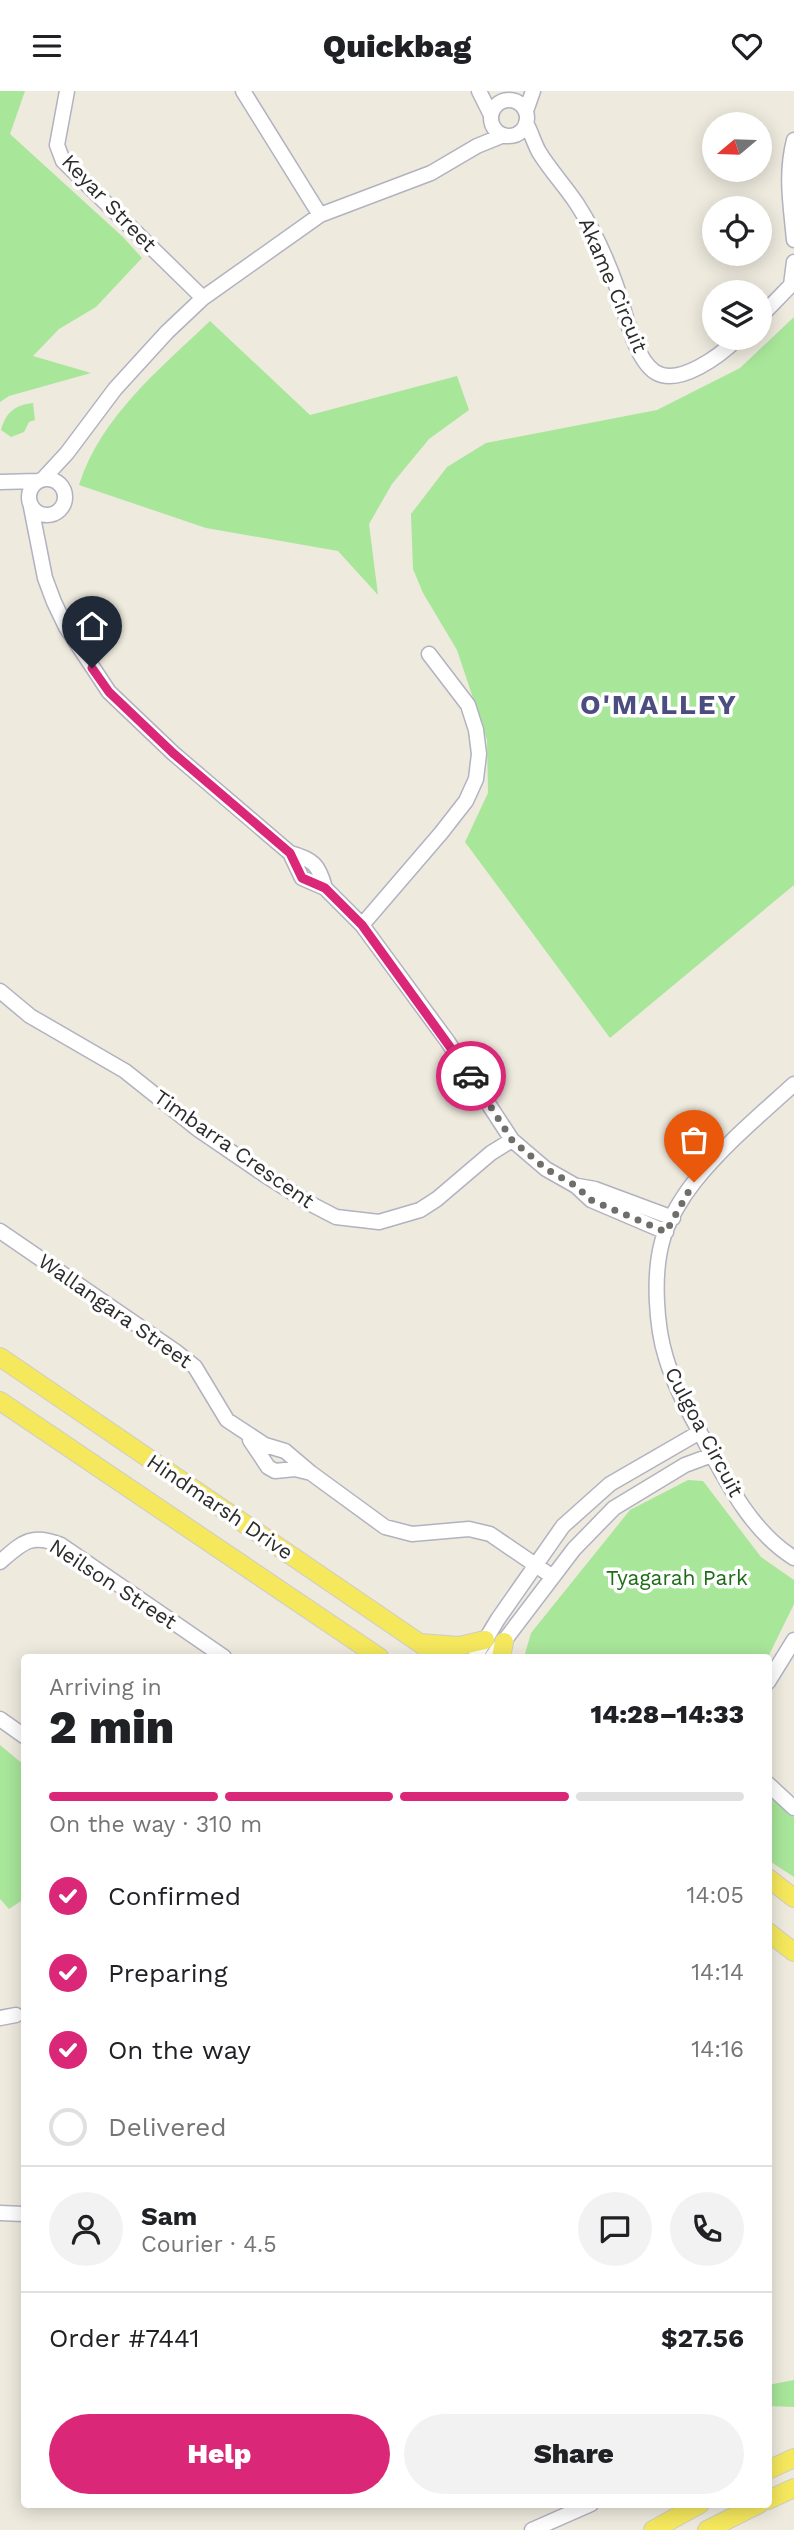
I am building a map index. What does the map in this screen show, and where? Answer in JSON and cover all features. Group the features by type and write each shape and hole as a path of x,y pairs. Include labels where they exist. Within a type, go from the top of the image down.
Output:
{"main road":[{"name":"Hindmarsh Drive","path":"0,1357 436,1654"},
{"name":"Hindmarsh Drive","path":"0,1401 375,1654"},
{"path":"420,1643 459,1646 485,1640"},
{"path":"772,1881 794,1898"},
{"path":"772,1936 794,1952"},
{"path":"772,2468 794,2458"},
{"path":"772,2498 794,2488"},
{"path":"653,2530 693,2508"},
{"path":"707,2530 751,2508"}],"street":[{"name":"Keyar Street","path":"67,91 57,145 63,161 204,298"},
{"path":"243,91 320,215"},
{"path":"481,91 518,102 526,117"},
{"path":"481,91 495,129 510,135"},
{"path":"477,146 496,105 527,91"},
{"path":"533,91 524,128 477,146 431,173 320,215 204,298 166,332 115,389 67,453 30,489 30,504 45,578 54,602 66,627 109,692 173,753 290,853 306,858 316,865 325,888 362,925 448,1042 512,1140 546,1169 576,1186 591,1200 666,1232"},
{"name":"Akame Circuit","path":"526,117 540,153 578,205 597,240 634,338 647,364 654,371 666,376 685,375 721,350"},
{"name":"Akame Circuit","path":"510,135 540,153"},
{"path":"794,140 788,188 794,240"},
{"path":"772,306 793,286 794,262"},
{"path":"40,547 53,515 63,507 65,501 63,489 67,453"},
{"path":"0,482 54,480 63,489"},
{"path":"0,482 41,515 53,515"},
{"path":"362,925 441,833 466,800 476,779 477,742 468,705 429,654"},
{"name":"Timbarra Crescent","path":"0,991 30,1016 125,1071 199,1130 265,1175 336,1217 379,1222 420,1210 491,1153 512,1140"},
{"name":"Culgoa Circuit","path":"794,1084 735,1138 694,1182 662,1242 658,1279 658,1322 665,1357 674,1379 727,1484 753,1520 794,1558"},
{"path":"576,1186 595,1189 673,1218"},
{"name":"Wallangara Street","path":"0,1231 185,1359 205,1380 227,1420 265,1445 285,1451 385,1527 412,1534 469,1529 490,1534 553,1577"},
{"path":"477,1654 563,1526 610,1484 700,1432"},
{"name":"Wallangara Street","path":"244,1433 268,1467 275,1471 295,1469 311,1473"},
{"path":"503,1650 574,1549 614,1508 685,1465 712,1455"},
{"name":"Neilson Street","path":"0,1562 31,1539 46,1539 61,1545 220,1654"},
{"path":"772,1676 794,1640"},
{"path":"0,1719 21,1734"},
{"path":"772,1788 794,1808"},
{"path":"0,2018 16,2015"},
{"path":"0,2213 21,2214"},
{"path":"532,2530 553,2525 584,2508"}],"green space":[{"path":"0,91 25,91 10,134 123,237 142,258 96,307 59,329 33,356 91,373 9,396 0,402"},
{"path":"794,317 794,885 610,1038 465,842 488,793 487,740 457,650 423,593 413,569 411,514 447,467 486,443 657,410 740,368 759,350 772,350 772,338"},
{"path":"210,321 310,415 457,376 469,410 429,439 392,484 369,524 378,595 338,551 206,528 79,485 89,460 117,415 152,376"},
{"path":"33,403 35,420 29,422 24,432 11,437 1,430 12,411"},
{"name":"Tyagarah Park","path":"688,1480 703,1481 761,1557 794,1580 794,1604 769,1654 525,1654 531,1633 630,1510"},
{"path":"0,1745 21,1762 21,1901 9,1909 0,1899"},
{"path":"772,1799 794,1817 794,1877 772,1863"},
{"path":"794,2380 794,2407 772,2406 772,2384"}],"way so far":[{"path":"471,1076 512,1140 546,1169 576,1186 591,1200 666,1232 694,1182"}],"district":[{"name":"O'MALLEY","path":"659,704"}],"route":[{"path":"92,668 109,692 173,753 290,853 302,878 325,888 362,925 471,1076"}]}
